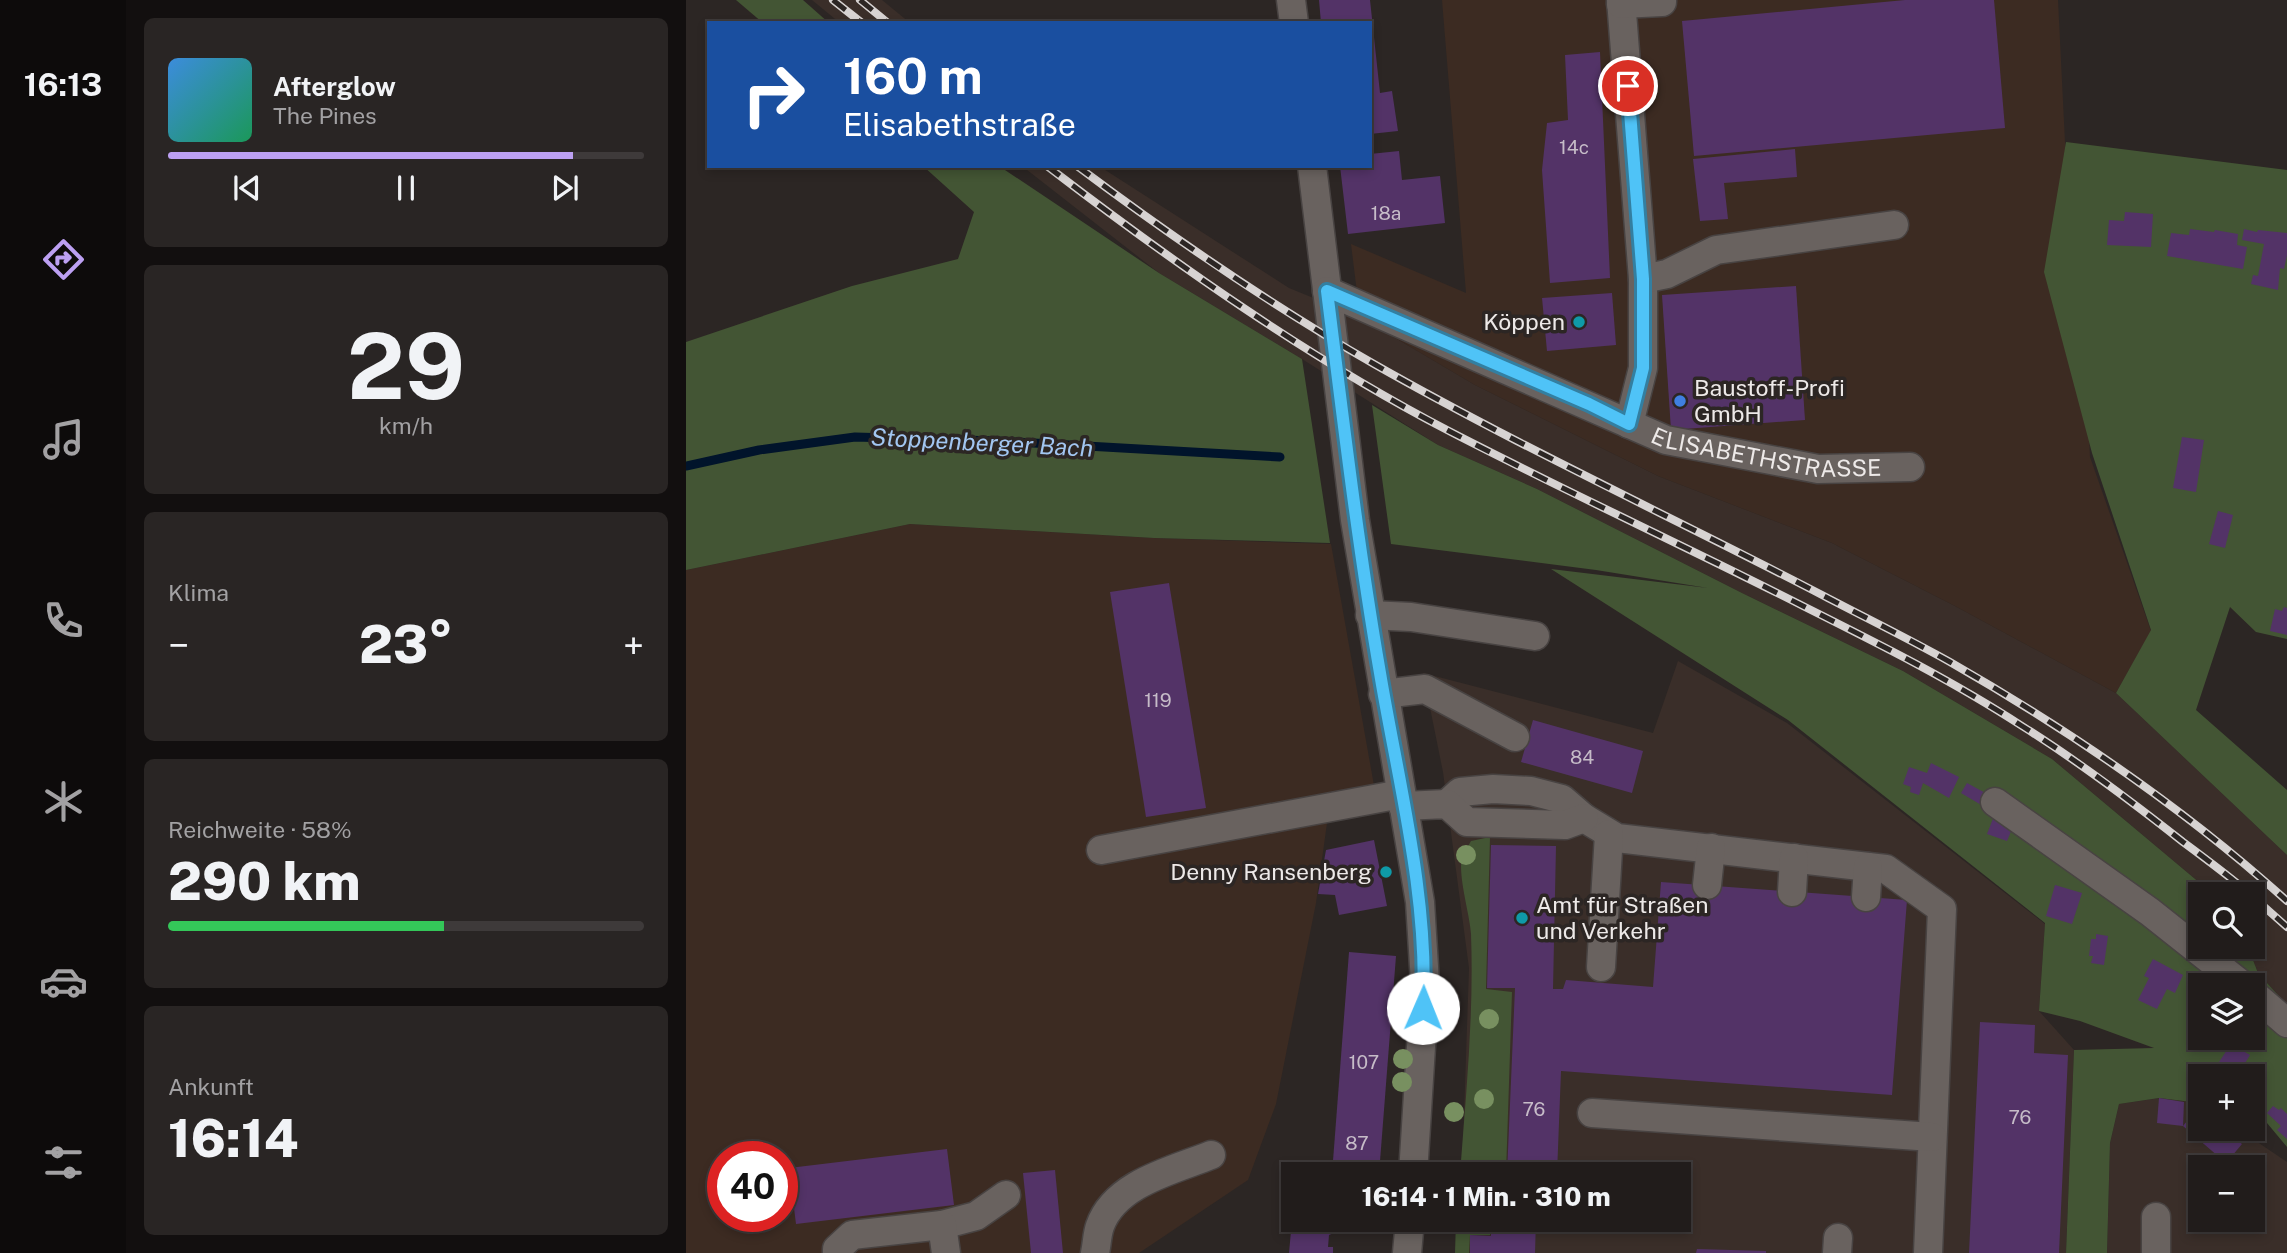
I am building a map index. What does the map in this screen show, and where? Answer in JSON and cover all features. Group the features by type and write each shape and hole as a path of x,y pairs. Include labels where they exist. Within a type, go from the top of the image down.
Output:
{"street":[{"path":"1291,0 1294,21"},
{"path":"1621,2 1662,0"},
{"name":"ELISABETHSTRASSE","path":"1621,2 1643,279 1643,368 1629,424"},
{"path":"1312,168 1355,520 1420,902 1425,983 1414,1162"},
{"path":"1643,279 1667,274 1716,250 1894,225"},
{"name":"ELISABETHSTRASSE","path":"1327,291 1666,440 1818,469 1910,467"},
{"path":"1370,615 1411,617 1535,636"},
{"path":"1383,694 1425,689 1515,737"},
{"path":"1101,850 1402,800 1447,804 1460,792 1493,789 1531,791 1562,799 1584,818 1618,838 1886,869 1942,909 1928,1253"},
{"path":"1995,802 2150,912 2227,973"},
{"path":"1601,967 1609,834"},
{"path":"1707,885 1711,848"},
{"path":"1792,892 1794,858"},
{"path":"1866,897 1868,867"},
{"path":"2265,1004 2287,1023"},
{"path":"1592,1113 1932,1137"},
{"path":"1095,1253 1100,1225 1119,1196 1153,1178 1212,1155"},
{"path":"837,1253 837,1249 852,1234 942,1225 976,1216 1006,1195"},
{"path":"2156,1217 2156,1253"},
{"path":"942,1225 946,1253"},
{"path":"1409,1253 1415,1232"}],"shaded area":[{"path":"812,0 882,0 908,21 838,21"},
{"path":"1442,0 2058,0 2065,142 2086,373 2090,457 2151,631 2116,693 1832,543 1658,476 1475,385 1360,317 1351,244 1466,293"},
{"path":"1025,168 1102,168 1289,288 1360,317 1475,385 1658,476 1832,543 2116,693 2287,855 2287,1005 2265,981 2265,973 2258,973 2253,959 2265,959 2265,882 2199,882 2052,759 1903,671 1537,489 1438,445 1159,273"},
{"path":"910,524 1154,538 1331,544 1378,808 1327,823 1316,903 1276,1104 1248,1180 1139,1253 686,1253 686,570"},
{"path":"1678,661 1787,723 2045,924 2039,1011 2074,1050 2066,1253 1459,1253 1460,1232 1691,1232 1691,1162 1462,1162 1469,968 1443,772 1423,673 1653,733"},
{"path":"2159,1098 2188,1102 2188,1141 2256,1141 2287,1162 2287,1253 2107,1253 2110,1143 2119,1104"}],"green space":[{"path":"736,0 803,0 827,21 761,21"},
{"path":"2066,142 2287,170 2287,639 2256,632 2230,607 2196,710 2287,790 2287,855 2116,693 2151,630 2092,453 2044,272"},
{"path":"925,168 1002,168 1159,273 1302,359 1330,543 1154,538 910,524 686,570 686,342 852,286 958,259 974,212"},
{"path":"1372,405 1438,445 1537,489 1903,671 2052,759 2199,882 2188,882 2188,959 2253,959 2258,973 2188,973 2188,1050 2265,1050 2265,981 2287,1005 2287,1147 2265,1121 2265,1064 2188,1064 2188,1102 2159,1098 2119,1104 2110,1143 2107,1253 2066,1253 2074,1050 2154,1048 2080,1021 2039,1011 2045,923 1788,720 1551,569 1708,588 1596,570 1391,544"},
{"path":"1490,837 1486,989 1512,992 1506,1162 1461,1162 1472,964 1471,934 1461,861 1471,841"},
{"path":"1456,1232 1490,1232 1490,1235 1470,1235 1469,1253 1455,1253"}],"building":[{"path":"1319,0 1370,0 1380,93 1392,91 1398,131 1372,134 1372,21 1321,21"},
{"path":"1905,0 1994,0 2005,128 1694,156 1682,21"},
{"path":"1600,52 1610,278 1550,283 1542,170 1547,123 1568,120 1565,55"},
{"path":"1795,149 1797,177 1724,183 1728,219 1700,221 1693,159"},
{"path":"1399,151 1402,180 1440,176 1445,223 1348,234 1340,168 1372,168 1372,154"},
{"path":"2125,212 2153,214 2151,247 2107,245 2109,220 2124,221"},
{"path":"2190,229 2238,234 2237,245 2247,247 2243,269 2167,256 2171,233 2189,235"},
{"path":"2244,229 2287,233 2287,255 2284,269 2280,268 2278,290 2251,284 2253,275 2258,276 2264,244 2242,240"},
{"path":"1796,286 1805,420 1671,430 1662,295"},
{"name":"Köppen","path":"1612,293 1616,345 1547,351 1542,298"},
{"path":"2182,437 2204,440 2196,492 2173,488"},
{"path":"2218,511 2233,515 2225,548 2209,544"},
{"path":"1169,583 1206,808 1146,817 1110,592"},
{"path":"2284,607 2287,608 2287,635 2270,631 2275,609 2282,611"},
{"path":"1533,720 1643,751 1632,793 1521,762"},
{"path":"1931,763 1959,777 1949,798 1923,783 1919,795 1910,792 1911,787 1903,784 1909,767 1927,773"},
{"path":"1967,783 1989,795 1983,806 1961,793"},
{"path":"1994,816 2014,824 2007,841 1987,834"},
{"path":"1374,840 1387,906 1339,915 1335,895 1318,894 1326,850"},
{"path":"1491,845 1556,846 1553,989 1563,989 1566,980 1653,987 1661,882 1907,900 1892,1095 1561,1071 1557,1162 1508,1162 1515,988 1487,988"},
{"path":"2055,885 2082,893 2072,924 2046,916"},
{"path":"2096,934 2108,936 2104,965 2091,963 2093,956 2089,956 2091,939 2096,939"},
{"path":"1349,952 1396,956 1380,1162 1333,1162"},
{"path":"2153,959 2183,975 2175,993 2167,989 2157,1009 2138,1000 2149,978 2144,976"},
{"path":"1980,1022 2035,1025 2034,1053 2068,1055 2059,1253 1969,1253"},
{"path":"2227,1050 2241,1050 2250,1055 2244,1064 2218,1064"},
{"path":"2159,1098 2184,1102 2183,1126 2157,1123"},
{"path":"2273,1106 2279,1110 2281,1108 2287,1114 2287,1139 2277,1130 2281,1126 2267,1113"},
{"path":"2200,1141 2238,1141 2242,1144 2233,1155 2217,1155"},
{"path":"947,1149 954,1205 798,1224 798,1167"},
{"path":"1055,1170 1063,1253 1031,1253 1023,1173"},
{"path":"1291,1232 1334,1232 1329,1235 1328,1247 1333,1247 1333,1253 1289,1253"},
{"path":"1491,1232 1536,1232 1535,1253 1470,1253 1470,1235 1491,1236"},
{"path":"1697,1249 1766,1251 1766,1253 1696,1253"}],"waterway":[{"name":"Stoppenberger Bach","path":"686,466 759,450 855,437 997,441 1280,457"}],"railway":[{"path":"833,0 859,21"},
{"path":"860,0 886,21"},
{"path":"1050,168 1242,307 1396,402 1493,454 1860,635 1996,709 2104,782 2235,882"},
{"path":"1080,168 1223,270 1374,364 1541,453 1903,637 2039,715 2167,803 2287,901"},
{"path":"2265,908 2287,927"}],"place":[{"name":"Köppen","path":"1579,322"},
{"name":"Baustoff-Profi GmbH","path":"1680,401"},
{"name":"Denny Ransenberg","path":"1386,872"},
{"name":"Amt für Straßen und Verkehr","path":"1522,918"}],"route":[{"path":"1423,1008 1425,983 1420,902 1355,520 1327,291 1589,404 1629,424 1643,368 1643,279 1628,86"}]}
